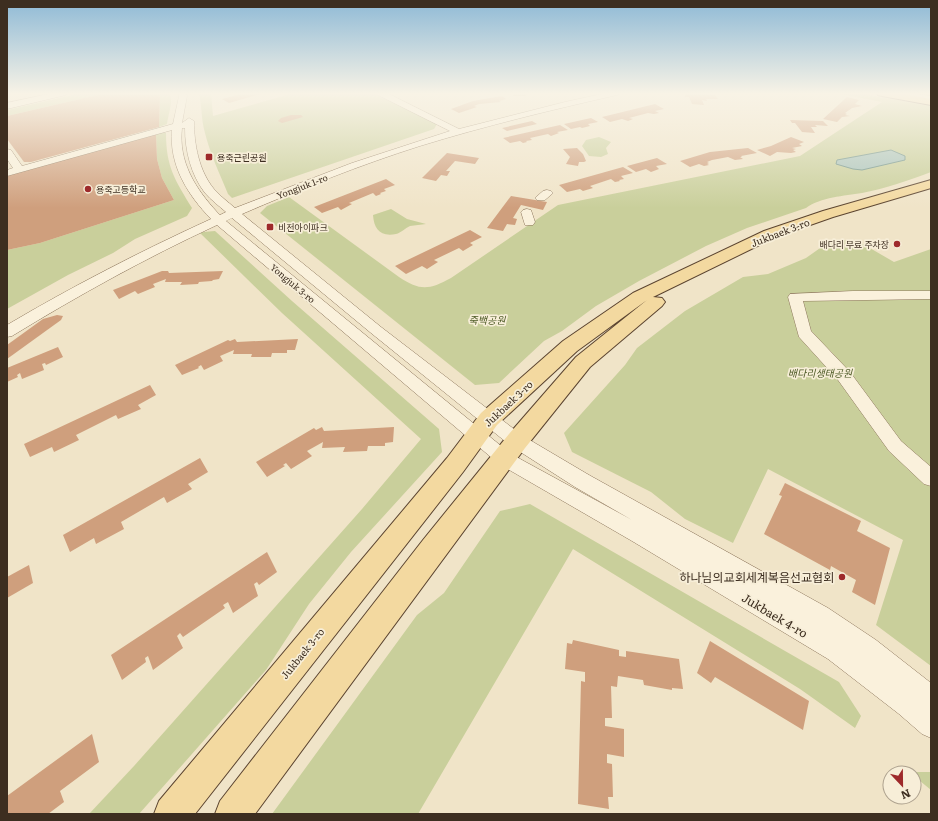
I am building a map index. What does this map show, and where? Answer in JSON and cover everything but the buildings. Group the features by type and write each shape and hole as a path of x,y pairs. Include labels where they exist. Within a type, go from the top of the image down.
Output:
{"main road":[{"name":"Jukbaek 3-ro","path":"172,814 450,471 482,427 570,346 639,297 770,234 828,214 931,184"},
{"name":"Jukbaek 3-ro","path":"233,814 433,549 583,362 652,304 715,270 778,242 837,221 931,194"}],"street":[{"path":"7,173 158,131"},
{"name":"Yongjuk 3-ro","path":"177,131 177,150 190,187 215,217 482,427"},
{"path":"189,131 189,141 196,165 209,190 231,211 376,330 482,427 511,450"},
{"name":"Yongjuk 1-ro","path":"7,332 102,276 215,217 452,131"},
{"path":"7,152 20,170"},
{"path":"7,322 129,252 215,217"},
{"path":"931,295 795,297 804,333 844,376 895,446 931,478"},
{"name":"Jukbaek 4-ro","path":"511,450 582,481 820,616 868,648 931,699"},
{"name":"Jukbaek 4-ro","path":"511,450 639,534 836,651 908,705 931,725"}],"green space":[{"path":"205,131 427,131 232,198 228,194 207,141"},
{"name":"죽백공원","path":"837,131 931,131 931,172 879,189 819,201 806,208 747,228 706,246 639,281 596,306 562,331 544,341 499,383 475,385 260,213 267,206 289,197 406,282 419,287 430,287 451,278 558,205 800,156"},
{"path":"162,132 166,133 168,155 176,181 192,208 187,216 135,239 113,253 68,275 7,309 7,250 40,243 174,200 162,178 157,159 156,134"},
{"path":"599,137 611,142 606,148 608,154 601,157 589,156 582,146 586,140"},
{"path":"391,209 407,219 426,224 410,226 396,234 390,235 382,233 376,228 373,215"},
{"path":"215,231 292,301 439,429 442,452 351,552 309,604 266,670 139,814 89,814 134,766 362,509 421,439 282,313 200,233"},
{"name":"배다리생태공원","path":"841,240 856,240 894,262 931,249 931,666 876,625 903,540 768,469 733,543 685,519 651,492 572,452 564,433 625,365 637,348 685,311 743,277 768,274 806,258 823,246"},
{"path":"530,504 839,682 861,716 855,728 800,689 573,549 418,814 272,814 417,615 444,593 500,511"},
{"path":"922,772 931,772 931,790 922,783"}],"water":[{"path":"891,150 905,156 905,160 862,170 836,164 837,160"}],"place":[{"name":"용죽근린공원","path":"209,157"},
{"name":"용죽고등학교","path":"88,189"},
{"name":"비전아이파크","path":"270,227"},
{"name":"배다리 무료 주차장","path":"897,244"},
{"name":"하나님의교회세계복음선교협회","path":"842,577"}]}
